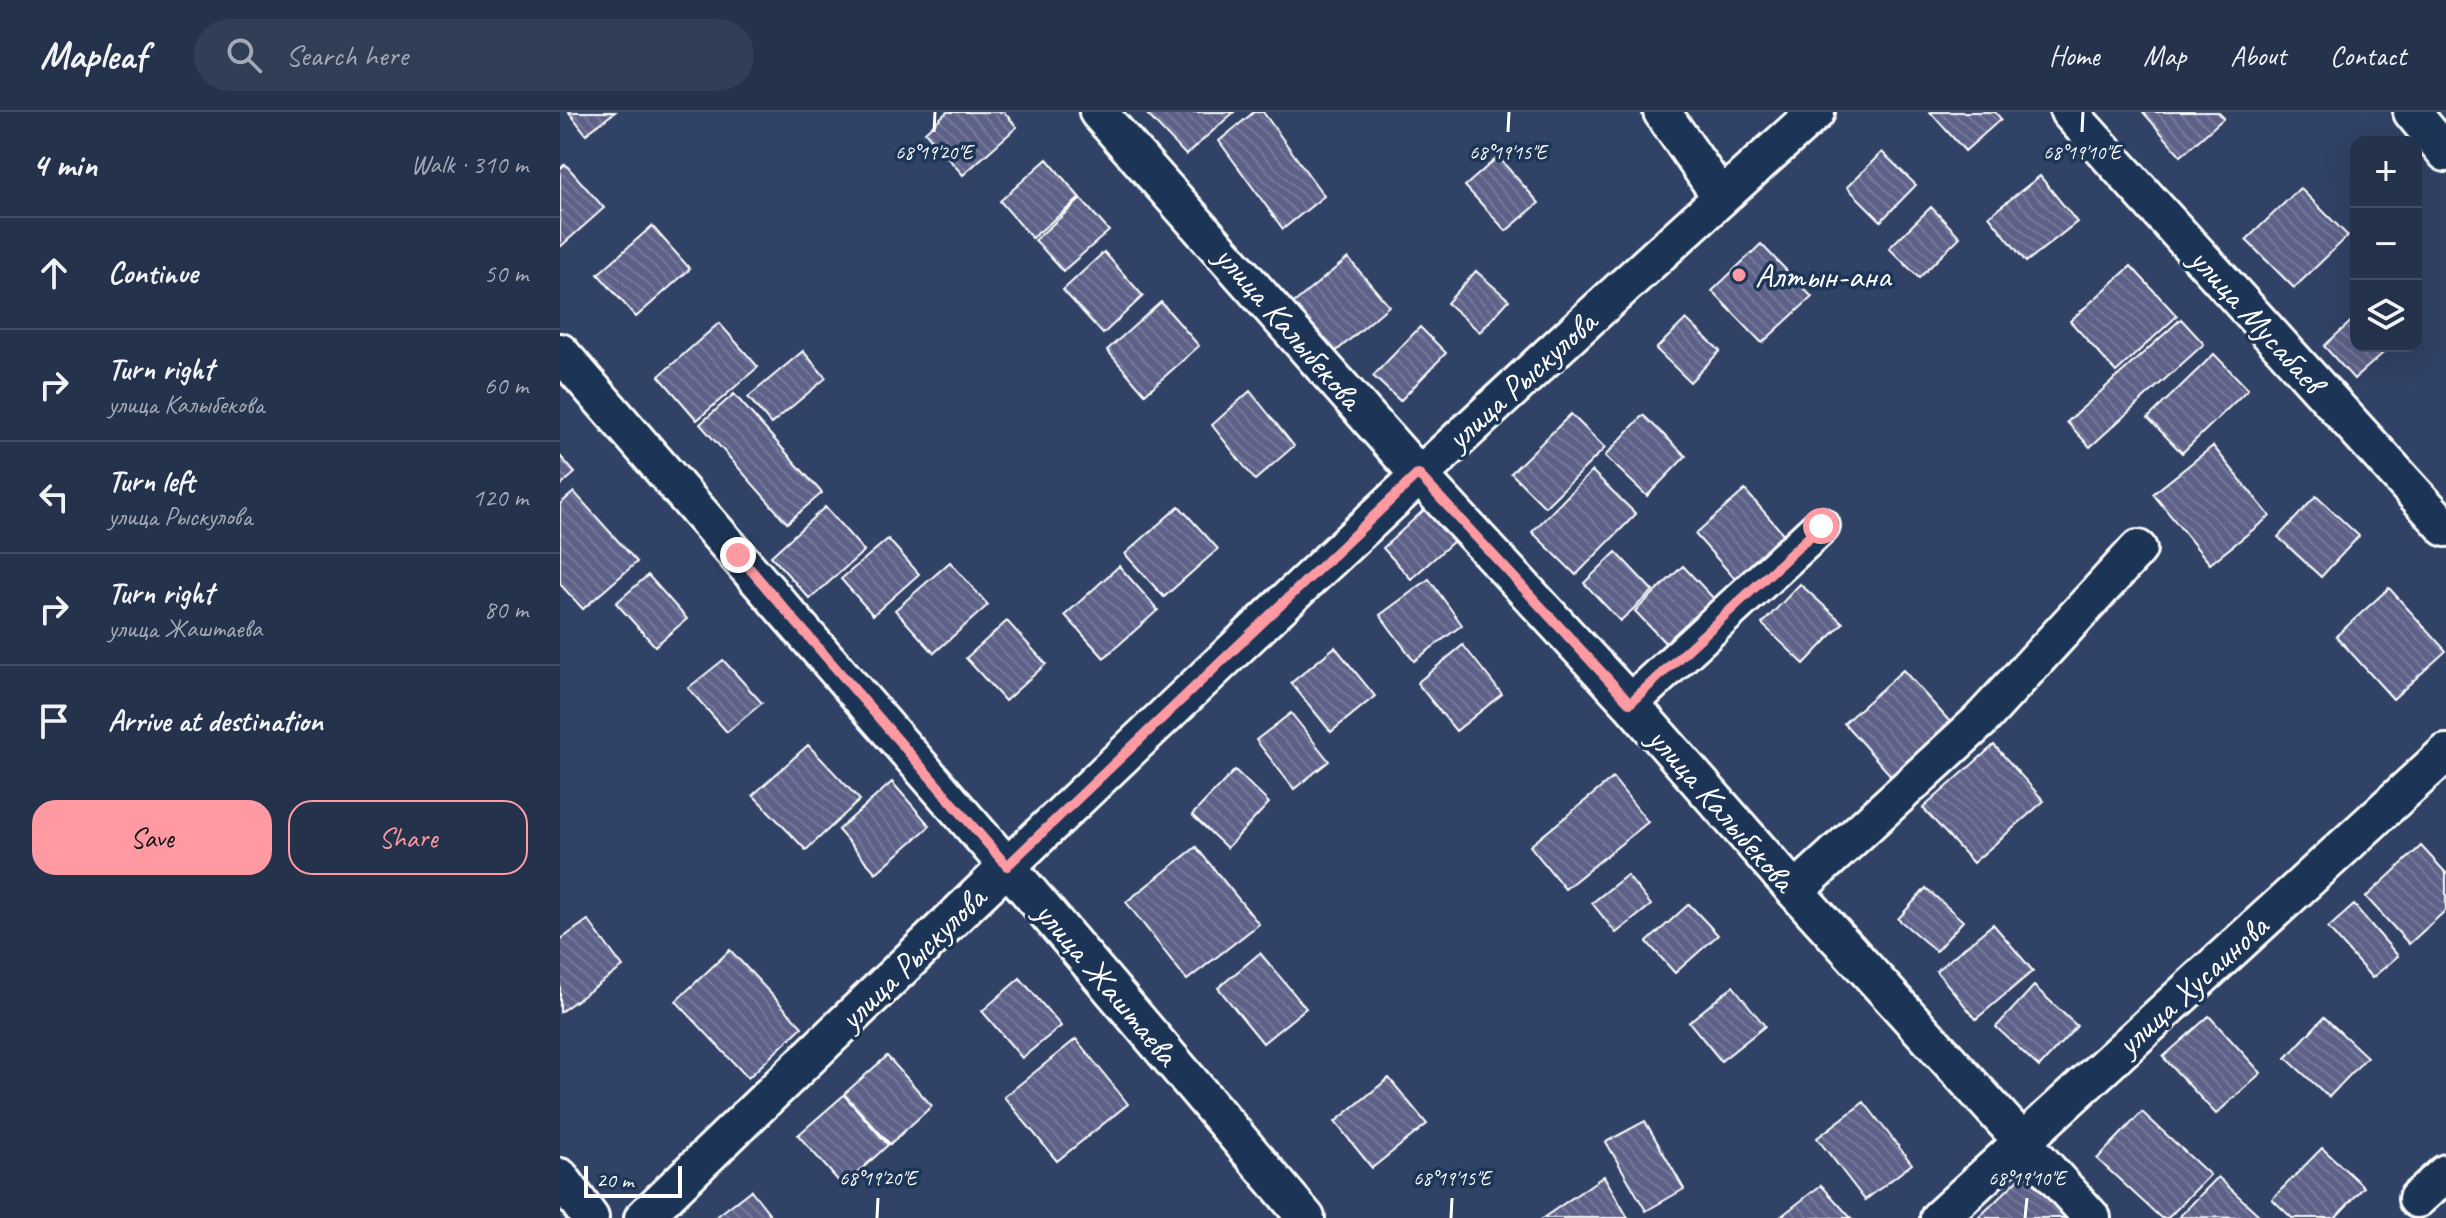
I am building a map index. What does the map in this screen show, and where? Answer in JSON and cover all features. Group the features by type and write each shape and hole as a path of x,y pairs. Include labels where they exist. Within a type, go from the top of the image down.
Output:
{"street":[{"name":"улица Калыбекова","path":"1098,112 1418,474 1630,703 1795,891 2092,1218"},
{"path":"1662,112 1721,197"},
{"name":"улица Рыскулова","path":"643,1218 1418,474 1816,112"},
{"name":"улица Мусабаев","path":"2069,112 2446,528"},
{"path":"2412,112 2446,153"},
{"name":"улица Жаштаева","path":"560,352 1007,866 1306,1218"},
{"path":"1630,703 1821,526"},
{"path":"1795,891 1980,721 2138,549"},
{"name":"улица Хусаинова","path":"1939,1218 2446,753"},
{"path":"2417,1199 2446,1173"},
{"path":"560,1177 590,1218"}],"building":[{"path":"569,112 615,112 586,134"},
{"path":"947,112 1004,112 1017,127 963,175 925,132"},
{"path":"1145,112 1234,112 1186,155"},
{"path":"1254,112 1263,112 1324,196 1283,229 1219,141"},
{"path":"1930,112 1995,112 2001,119 1965,151"},
{"path":"2143,112 2218,112 2224,118 2181,156"},
{"path":"1882,152 1916,185 1881,221 1847,187"},
{"path":"1498,157 1539,203 1506,231 1465,186"},
{"path":"1047,159 1080,198 1032,238 1000,201"},
{"path":"565,164 604,208 560,247 560,169"},
{"path":"2040,176 2077,222 2026,262 1989,216"},
{"path":"2300,188 2348,236 2294,288 2246,240"},
{"path":"1081,199 1109,231 1063,271 1035,240"},
{"path":"1931,207 1960,237 1919,278 1889,248"},
{"path":"652,226 690,269 636,317 598,274"},
{"path":"1761,244 1812,297 1762,343 1712,291"},
{"path":"1104,252 1143,296 1103,334 1063,290"},
{"path":"1348,258 1389,306 1333,354 1290,306"},
{"path":"2131,266 2177,316 2116,372 2070,321"},
{"path":"1476,271 1509,300 1480,332 1447,303"},
{"path":"1161,302 1199,346 1145,394 1107,350"},
{"path":"1686,319 1720,351 1690,382 1656,349"},
{"path":"2181,319 2204,344 2090,447 2067,422"},
{"path":"2350,322 2350,352 2384,352 2354,379 2324,346"},
{"path":"719,323 758,367 697,420 659,376"},
{"path":"1420,327 1446,353 1400,401 1373,376"},
{"path":"803,351 826,378 771,424 748,397"},
{"path":"2214,354 2248,389 2182,453 2148,418"},
{"path":"1250,391 1294,446 1255,480 1212,425"},
{"path":"734,394 822,493 787,523 700,424"},
{"path":"1571,414 1605,448 1545,507 1511,473"},
{"path":"1643,415 1686,456 1647,496 1605,456"},
{"path":"2213,446 2270,516 2210,564 2153,494"},
{"path":"560,456 575,473 560,486"},
{"path":"1592,471 1636,514 1576,575 1532,532"},
{"path":"1745,490 1786,537 1737,581 1695,534"},
{"path":"574,492 637,562 583,609 560,584 560,504"},
{"path":"2316,496 2359,536 2321,577 2278,537"},
{"path":"1179,506 1218,549 1164,597 1125,554"},
{"path":"825,507 864,551 810,599 771,556"},
{"path":"1425,509 1454,541 1411,579 1383,548"},
{"path":"888,539 919,574 873,615 841,579"},
{"path":"1616,552 1653,591 1620,621 1584,583"},
{"path":"950,562 988,605 934,653 895,610"},
{"path":"1119,566 1158,610 1104,658 1065,615"},
{"path":"1683,566 1717,602 1669,647 1635,611"},
{"path":"648,575 687,619 655,646 616,603"},
{"path":"1429,579 1462,625 1414,661 1380,615"},
{"path":"1800,584 1843,623 1804,664 1762,624"},
{"path":"2389,588 2446,651 2393,699 2336,636"},
{"path":"1007,621 1046,664 1005,701 966,658"},
{"path":"1463,645 1502,694 1456,731 1417,683"},
{"path":"1335,647 1375,696 1331,732 1291,683"},
{"path":"723,660 762,703 727,732 688,688"},
{"path":"1903,670 1961,734 1901,787 1844,723"},
{"path":"1291,713 1329,761 1294,789 1256,740"},
{"path":"808,745 860,800 806,850 753,795"},
{"path":"1994,745 2044,801 1973,863 1923,808"},
{"path":"1235,770 1269,803 1227,848 1192,815"},
{"path":"1613,778 1648,822 1565,889 1530,846"},
{"path":"892,782 930,826 876,873 838,830"},
{"path":"2421,846 2446,873 2446,910 2409,944 2366,897"},
{"path":"1196,847 1259,924 1187,980 1126,902"},
{"path":"1627,875 1651,905 1616,933 1592,903"},
{"path":"1926,888 1963,921 1936,951 1898,919"},
{"path":"1689,904 1718,935 1675,973 1647,942"},
{"path":"2354,905 2398,956 2372,978 2328,928"},
{"path":"588,920 623,967 560,1012 560,940"},
{"path":"1993,924 2033,971 1976,1019 1936,971"},
{"path":"730,950 802,1027 748,1078 676,1001"},
{"path":"1260,953 1306,1008 1263,1043 1218,988"},
{"path":"1020,978 1061,1026 1022,1058 982,1011"},
{"path":"1733,986 1765,1026 1721,1061 1689,1022"},
{"path":"2034,986 2077,1026 2039,1067 1996,1027"},
{"path":"2209,1016 2261,1073 2216,1114 2163,1057"},
{"path":"2324,1017 2367,1057 2329,1097 2286,1058"},
{"path":"1076,1039 1128,1104 1057,1161 1004,1097"},
{"path":"887,1056 932,1106 890,1144 844,1094"},
{"path":"1389,1078 1427,1124 1372,1168 1335,1122"},
{"path":"844,1095 888,1145 843,1186 798,1135"},
{"path":"1864,1102 1912,1164 1865,1200 1817,1138"},
{"path":"2142,1112 2210,1175 2168,1218 2161,1218 2097,1159"},
{"path":"1645,1121 1684,1189 1646,1211 1606,1142"},
{"path":"2322,1148 2364,1187 2335,1218 2292,1218 2272,1199"},
{"path":"2026,1172 2071,1218 1978,1218"},
{"path":"1604,1176 1628,1218 1543,1218"},
{"path":"2218,1177 2262,1218 2179,1217"},
{"path":"1821,1185 1851,1218 1779,1218"},
{"path":"751,1190 773,1218 716,1217"}],"place":[{"name":"Алтын-ана","path":"1739,275"}],"route":[{"path":"738,555 1007,866 1418,474 1630,703 1821,526"}]}
